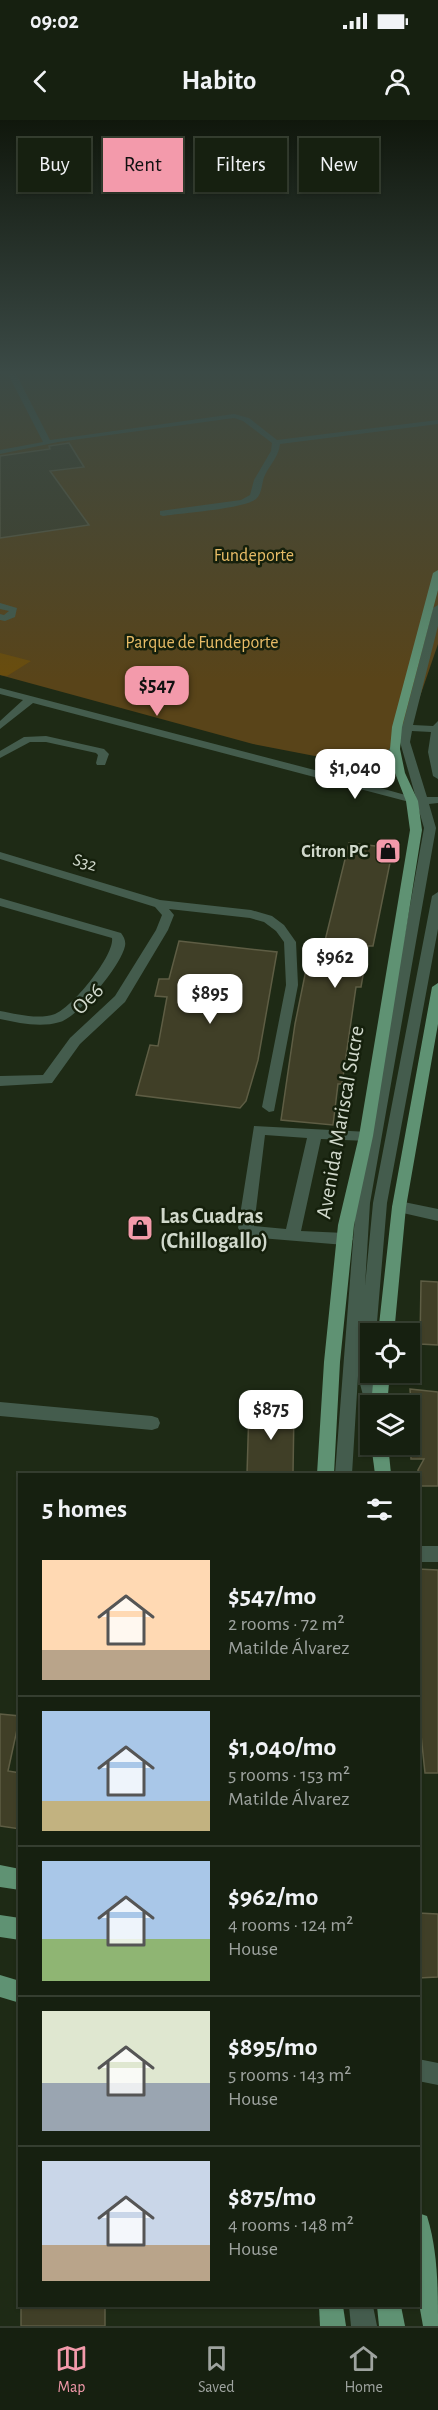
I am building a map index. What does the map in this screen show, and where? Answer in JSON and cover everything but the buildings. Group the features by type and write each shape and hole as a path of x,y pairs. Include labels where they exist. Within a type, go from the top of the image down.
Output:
{"main road":[{"name":"Avenida Mariscal Sucre","path":"325,1473 332,1362 345,1239 366,1136 416,830 417,801 400,773 395,749 438,573"},
{"path":"387,1323 399,1207 438,987"},
{"path":"376,1473 377,1455"},
{"path":"380,1455 383,1473"},
{"path":"0,1876 18,1880"},
{"path":"0,1926 18,1929"},
{"path":"0,1986 18,1991"},
{"path":"420,2236 436,2326"},
{"path":"331,2307 333,2326"},
{"path":"389,2307 392,2326"}],"street":[{"path":"163,513 243,502 253,497 262,474"},
{"path":"0,606 14,610 12,615 5,618 0,617"},
{"path":"343,1473 363,1203 430,828 417,801 402,727 438,608"},
{"path":"0,691 417,801 438,800"},
{"path":"0,726 30,699"},
{"path":"402,727 438,727 433,752 438,776"},
{"path":"0,756 28,739 46,739 100,750 104,754 101,763"},
{"path":"307,771 338,773 364,770 384,762 395,749"},
{"name":"S32","path":"0,855 159,904 251,914 268,919 280,928 290,942 292,985 269,1107"},
{"path":"371,1395 365,1368 380,1203 434,936 438,896"},
{"path":"0,902 117,936 119,946 108,969 65,1015 50,1019 27,1020 0,1015"},
{"name":"Oe6","path":"0,1081 46,1080 75,1041 120,999 162,930 168,915 159,904"},
{"path":"345,1239 253,1232 246,1228 259,1130 366,1136"},
{"path":"292,1236 315,1132"},
{"path":"399,1207 438,1215"},
{"path":"0,1409 152,1423"},
{"path":"420,1554 438,1554"},
{"path":"420,2070 438,2074"},
{"path":"361,2307 364,2326"}],"green space":[{"name":"Fundeporte","path":"0,474 438,474 438,644 415,711 397,744 381,759 351,763 253,744 0,675"}],"shaded area":[{"path":"0,653 31,661 7,676 0,675"}],"place":[{"name":"Citron PC","path":"388,851"},
{"name":"Las Cuadras (Chillogallo)","path":"140,1228"}],"park label":[{"name":"Parque de Fundeporte","path":"202,642"}]}
